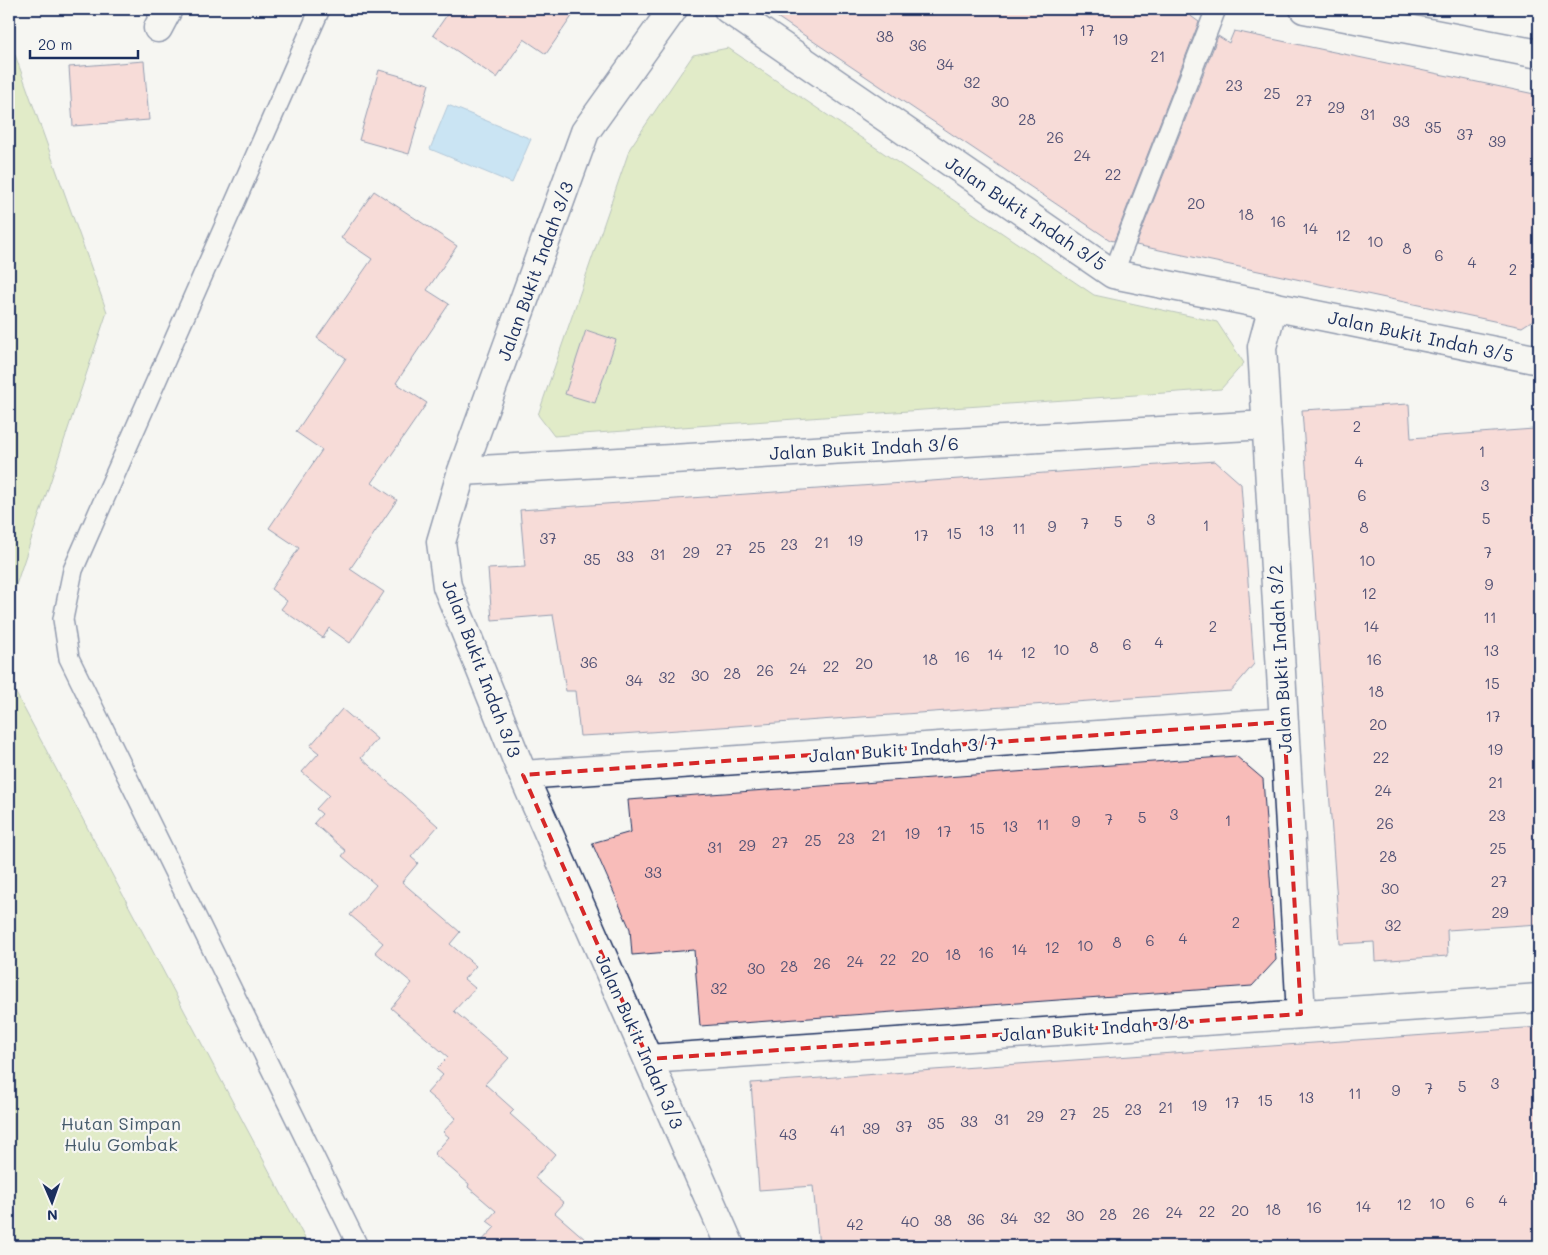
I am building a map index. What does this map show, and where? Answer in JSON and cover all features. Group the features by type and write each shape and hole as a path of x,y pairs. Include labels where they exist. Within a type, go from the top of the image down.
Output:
{"street":[{"name":"Jalan Bukit Indah 3/3","path":"673,9 585,132 462,471 441,542 447,586 523,775 730,1246"},
{"name":"Jalan Bukit Indah 3/5","path":"728,9 1113,274 1539,360"},
{"path":"1304,9 1539,54"},
{"name":"Jalan Bukit Indah 3/2","path":"1273,306 1262,347 1301,1014"},
{"name":"Jalan Bukit Indah 3/6","path":"462,471 1266,425"},
{"name":"Jalan Bukit Indah 3/7","path":"523,775 1284,722"},
{"name":"Jalan Bukit Indah 3/8","path":"648,1059 1539,998"}],"lane":[{"path":"320,9 73,570 63,618 70,658 358,1246"},
{"path":"1113,274 1216,9"}],"highlighted area":[{"path":"1284,722 1301,1014 648,1059 523,775"}],"green space":[{"path":"9,38 107,312 9,606"},
{"path":"728,48 1094,295 1217,322 1244,363 1221,389 554,436 538,415 630,148 693,55"},
{"name":"Hutan Simpan Hulu Gombak","path":"9,680 309,1246 9,1246"}],"water":[{"path":"448,105 531,139 512,183 430,149"}],"building":[{"path":"451,9 577,9 546,54 524,39 497,78 433,35"},
{"path":"765,9 1181,9 1199,22 1114,241"},
{"path":"1234,31 1539,95 1539,316 1522,327 1136,245 1218,36 1229,43"},
{"path":"144,61 149,120 73,126 69,67"},
{"path":"379,70 429,84 409,154 359,140"},
{"path":"374,191 457,246 427,290 449,304 396,383 427,403 372,483 397,500 350,569 384,592 350,643 329,628 323,638 281,609 287,601 271,589 299,548 269,528 322,450 296,432 346,358 317,338 372,259 341,238"},
{"path":"586,330 616,340 595,403 565,394"},
{"path":"1409,404 1411,438 1534,429 1539,497 1539,924 1447,930 1448,956 1375,961 1374,942 1340,944 1302,410"},
{"path":"1215,461 1241,484 1254,664 1231,691 580,736 575,691 566,691 553,615 492,620 488,569 525,567 520,510"},
{"path":"342,709 377,739 361,758 438,826 411,857 418,863 402,882 460,932 450,944 476,966 464,979 475,988 454,1011 509,1058 485,1084 514,1110 510,1114 555,1154 535,1178 564,1203 555,1213 593,1246 477,1246 495,1227 487,1221 496,1211 468,1187 469,1184 434,1154 449,1137 443,1132 456,1118 427,1093 443,1075 436,1069 448,1057 391,1008 412,983 375,952 383,943 350,915 376,885 342,856 346,851 314,823 322,814 316,809 329,795 302,772 319,753 310,746"},
{"path":"1236,756 1263,779 1276,960 1252,986 700,1026 694,950 632,955 630,929 592,843 631,832 628,800"},
{"path":"1539,1027 1539,1246 819,1246 813,1186 759,1190 751,1083"}]}
